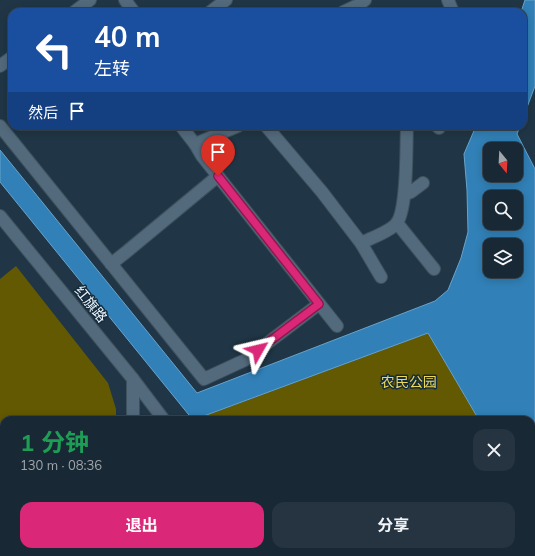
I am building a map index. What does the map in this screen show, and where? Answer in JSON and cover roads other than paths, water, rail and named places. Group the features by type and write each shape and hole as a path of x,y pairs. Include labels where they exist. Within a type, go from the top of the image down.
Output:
{"street":[{"path":"79,8 90,0"},
{"path":"215,8 226,0"},
{"path":"351,8 365,0"},
{"path":"0,126 204,379 245,360 319,304"},
{"path":"184,130 202,156 337,326"},
{"path":"195,144 228,130"},
{"path":"269,130 322,192 361,243 381,277"},
{"path":"361,243 389,229 397,223 402,212 405,194 407,130"},
{"path":"111,264 218,176"},
{"path":"405,194 411,192 423,183"},
{"name":"红旗路","path":"0,216 133,379 161,416"},
{"path":"397,223 434,269"},
{"path":"133,379 133,416"}],"water":[{"path":"525,0 535,0 535,86 527,107 527,8 522,8"},
{"path":"474,130 518,130 517,134 521,142 483,142 483,182 523,182 523,146 535,169 535,416 477,416 428,333 204,416 190,416 0,182 0,150 197,393 435,301 448,290 461,258 468,232 464,154"}],"park label":[{"name":"农民公园","path":"409,382"}]}
